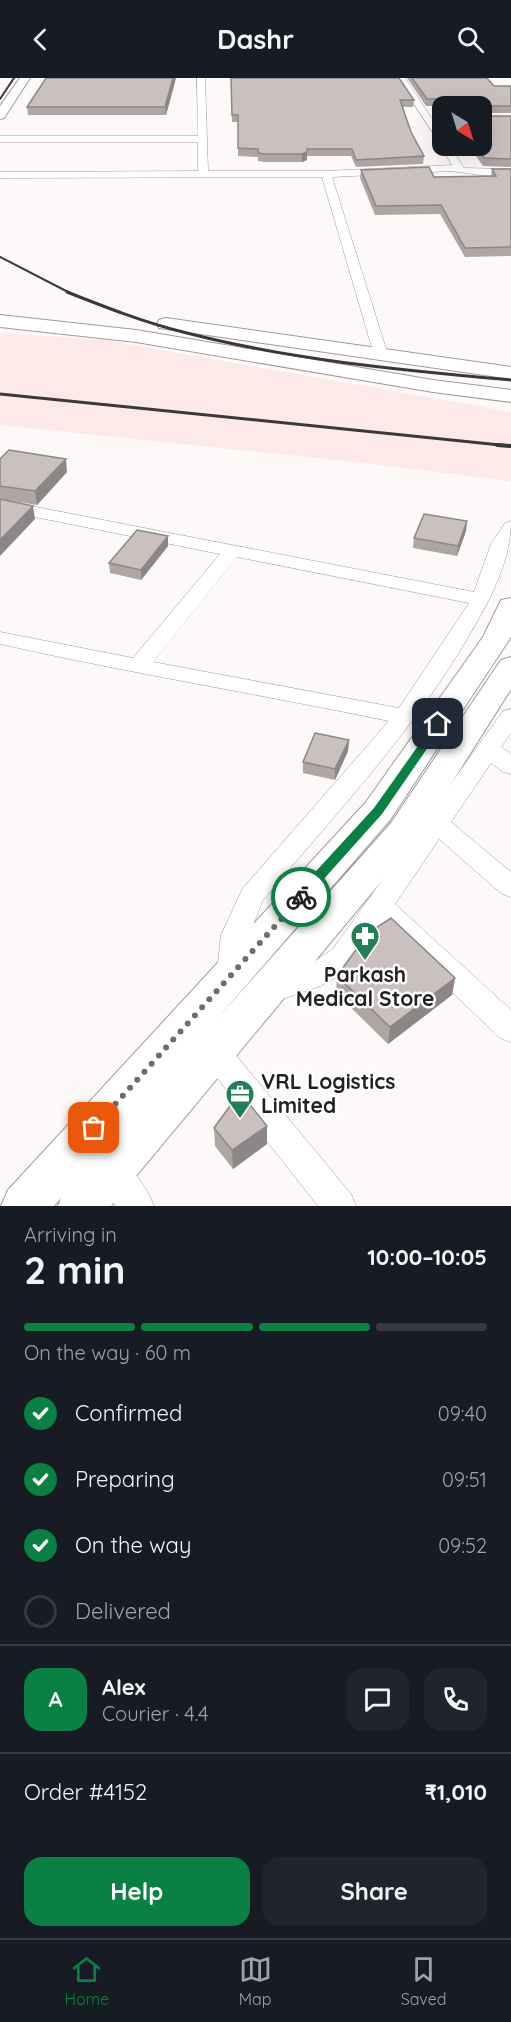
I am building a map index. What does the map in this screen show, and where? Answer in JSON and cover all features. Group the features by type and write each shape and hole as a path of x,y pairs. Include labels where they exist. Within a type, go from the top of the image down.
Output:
{"street":[{"path":"0,115 25,78"},
{"path":"201,78 203,174"},
{"path":"401,78 432,124"},
{"path":"0,140 203,139"},
{"path":"453,156 460,167 455,170"},
{"path":"0,175 326,174 455,170 511,172"},
{"path":"326,174 381,355"},
{"path":"0,310 206,328 511,373"},
{"path":"0,321 136,336 433,386 511,396"},
{"path":"0,505 496,602"},
{"path":"81,1206 214,1051 248,984 378,811 497,637 496,602 500,544 511,527"},
{"path":"138,666 232,551"},
{"path":"248,984 236,934 252,895 405,717 447,655 496,602"},
{"path":"0,638 405,717"},
{"path":"24,1206 79,1145 404,832 511,666"},
{"path":"248,984 321,974 334,966 347,952 511,716"},
{"path":"489,750 511,766"},
{"path":"437,824 511,887"},
{"path":"379,906 511,1029"},
{"path":"214,1051 339,1206"},
{"path":"79,1145 112,1170 137,1206"}],"shaded area":[{"path":"0,333 106,340 511,412 511,481 346,461 0,425"}],"building":[{"path":"46,78 173,78 165,107 27,107"},
{"path":"231,78 399,78 414,100 400,100 411,132 424,156 356,160 352,149 307,149 307,152 302,154 265,154 258,153 258,149 238,148 238,115 232,115"},
{"path":"412,78 487,78 494,86 511,86 511,106 492,106 492,96 432,96 432,99 427,99"},
{"path":"492,116 511,116 511,159 484,158 482,156 492,156"},
{"path":"429,167 434,177 496,176 492,169 511,169 511,247 465,248 441,205 376,206 361,170"},
{"path":"9,450 66,459 35,491 0,486 0,459"},
{"path":"0,499 33,506 0,540"},
{"path":"424,514 467,521 458,546 414,538"},
{"path":"137,530 168,536 141,570 109,563"},
{"path":"315,733 349,740 335,769 303,762"},
{"path":"391,918 455,978 390,1027 337,976 368,933"},
{"path":"240,1092 267,1126 232,1150 214,1128"}],"railway":[{"path":"0,99 14,78"},
{"path":"0,257 70,293"},
{"path":"67,292 124,314 223,342 305,357 387,368 511,380"},
{"path":"0,394 511,446 497,445"}],"way so far":[{"path":"94,1128 301,897"}],"place":[{"name":"Parkash Medical Store","path":"365,962"},
{"name":"VRL Logistics Limited","path":"240,1120"}],"route":[{"path":"301,897 378,811 438,724"}]}
